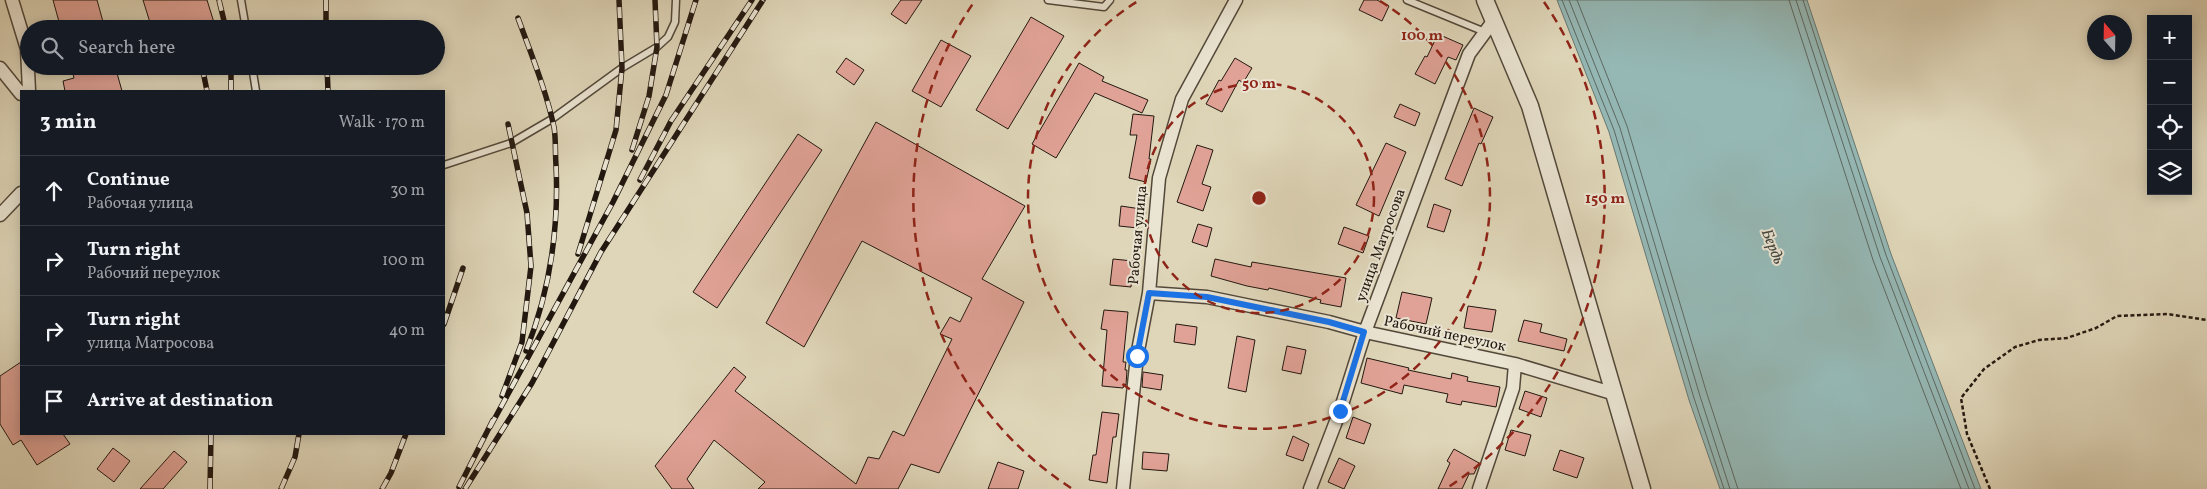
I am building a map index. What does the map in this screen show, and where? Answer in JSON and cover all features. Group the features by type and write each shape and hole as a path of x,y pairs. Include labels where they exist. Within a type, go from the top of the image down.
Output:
{"street":[{"path":"12,0 20,26"},
{"name":"Рабочая улица","path":"1123,489 1137,356 1149,293 1159,178 1182,99 1236,0"},
{"path":"1485,0 1490,26 1530,106 1642,489"},
{"name":"улица Матросова","path":"1310,489 1340,411 1364,332 1468,54 1490,26"},
{"path":"0,68 20,93"},
{"path":"28,75 29,90"},
{"path":"0,215 20,194"},
{"name":"Рабочий переулок","path":"1149,293 1207,297 1329,322 1364,332 1515,364 1615,394"},
{"path":"1479,489 1513,388 1515,364"}],"lane":[{"path":"241,0 244,20"},
{"path":"445,165 511,144 552,119 622,68 657,47 668,37 675,22 676,0"},
{"path":"1048,0 1104,7 1110,0"},
{"path":"1407,0 1490,26"},
{"path":"253,75 256,90"}],"path":[{"path":"1990,489 1966,434 1961,398 1984,369 2015,347 2039,340 2067,338 2096,328 2117,316 2167,314 2207,320"}],"water":[{"name":"Бердь","path":"1557,0 1807,0 1891,254 1981,489 1720,489 1689,400 1609,132"}],"building":[{"path":"53,0 97,0 103,20 59,20"},
{"path":"143,0 207,0 213,20 149,20"},
{"path":"901,0 922,0 906,24 891,14"},
{"path":"1364,0 1377,0 1389,6 1382,21 1359,10"},
{"path":"1031,17 1064,36 1008,129 976,110"},
{"path":"1438,34 1463,45 1456,60 1448,57 1435,84 1415,74 1425,56 1427,57"},
{"path":"941,40 971,56 941,107 912,91"},
{"path":"846,58 864,70 854,85 836,72"},
{"path":"1235,58 1252,68 1243,83 1239,80 1222,112 1206,104 1219,80 1221,81"},
{"path":"1079,63 1104,77 1102,81 1148,100 1142,113 1095,93 1056,158 1032,144"},
{"path":"73,75 118,75 122,90 65,90 63,81 74,78"},
{"path":"1400,104 1420,113 1415,126 1394,117"},
{"path":"1474,108 1493,117 1481,144 1479,143 1462,186 1445,179"},
{"path":"1133,114 1154,116 1149,159 1151,159 1146,182 1129,178 1137,135 1130,135"},
{"path":"876,122 1025,206 982,279 1024,302 939,473 911,464 898,489 758,489 765,482 714,440 687,479 694,489 672,489 655,466 734,367 746,377 735,391 856,484 868,457 879,459 893,431 904,436 952,339 940,334 950,317 960,322 972,298 862,241 804,347 766,323"},
{"path":"798,134 822,150 717,308 693,292"},
{"path":"1386,143 1406,152 1379,216 1356,205"},
{"path":"1197,145 1213,150 1202,184 1211,187 1203,211 1177,202"},
{"path":"1434,204 1451,210 1444,232 1427,227"},
{"path":"1121,206 1141,209 1138,228 1119,226"},
{"path":"1198,224 1212,228 1207,247 1192,242"},
{"path":"1344,227 1369,236 1363,253 1338,244"},
{"path":"1113,259 1133,261 1131,287 1110,285"},
{"path":"1215,259 1251,267 1252,262 1346,278 1341,307 1320,303 1321,300 1269,288 1268,290 1247,286 1211,276"},
{"path":"1402,292 1432,298 1426,324 1396,318"},
{"path":"1468,306 1496,310 1492,332 1464,328"},
{"path":"1104,310 1128,312 1123,362 1126,362 1125,370 1127,370 1126,385 1124,384 1123,388 1102,386 1107,330 1101,329"},
{"path":"1524,320 1542,324 1540,332 1567,339 1564,351 1518,341"},
{"path":"1176,324 1197,327 1195,345 1174,342"},
{"path":"1237,336 1255,340 1246,392 1228,388"},
{"path":"1287,346 1306,350 1301,374 1282,370"},
{"path":"1367,358 1409,368 1408,370 1451,379 1452,373 1468,377 1467,381 1500,387 1496,407 1462,401 1461,405 1446,402 1448,394 1404,385 1402,394 1361,383"},
{"path":"20,363 20,435 64,435 70,444 37,465 21,440 13,445 0,424 0,376"},
{"path":"1143,372 1163,375 1161,390 1142,387"},
{"path":"1525,391 1547,398 1541,417 1519,409"},
{"path":"1102,412 1119,414 1116,437 1113,437 1107,483 1089,480 1093,455 1096,455"},
{"path":"1353,417 1371,424 1364,444 1346,438"},
{"path":"1511,430 1531,435 1525,456 1505,450"},
{"path":"1293,436 1309,444 1303,461 1286,455"},
{"path":"113,448 130,461 114,482 97,469"},
{"path":"1454,449 1479,463 1474,474 1469,474 1462,489 1438,489 1450,463 1447,461"},
{"path":"1560,450 1584,458 1577,478 1553,470"},
{"path":"174,451 187,462 163,489 140,489"},
{"path":"1143,452 1169,454 1167,471 1142,469"},
{"path":"1339,458 1355,466 1344,489 1328,482"},
{"path":"998,462 1024,471 1018,489 988,489"}],"railway":[{"path":"219,0 224,20"},
{"path":"326,0 326,20"},
{"path":"578,254 616,130 622,68 619,0"},
{"path":"632,150 649,96 657,47 655,0"},
{"path":"490,427 613,202 666,95 696,0"},
{"path":"640,180 671,121 752,0"},
{"path":"465,489 532,383 601,252 763,0"},
{"path":"518,18 551,113 555,132 557,189 554,236 547,283 526,351"},
{"path":"204,75 207,90"},
{"path":"231,75 231,90"},
{"path":"327,75 328,90"},
{"path":"502,396 522,342 531,266 527,213 508,124"},
{"path":"445,321 463,268"},
{"path":"459,487 493,420"},
{"path":"210,489 211,435"},
{"path":"281,489 295,457 299,435"},
{"path":"382,489 391,473 406,435"}],"route":[{"path":"1137,356 1149,293 1207,297 1329,322 1364,332 1340,411"}]}
